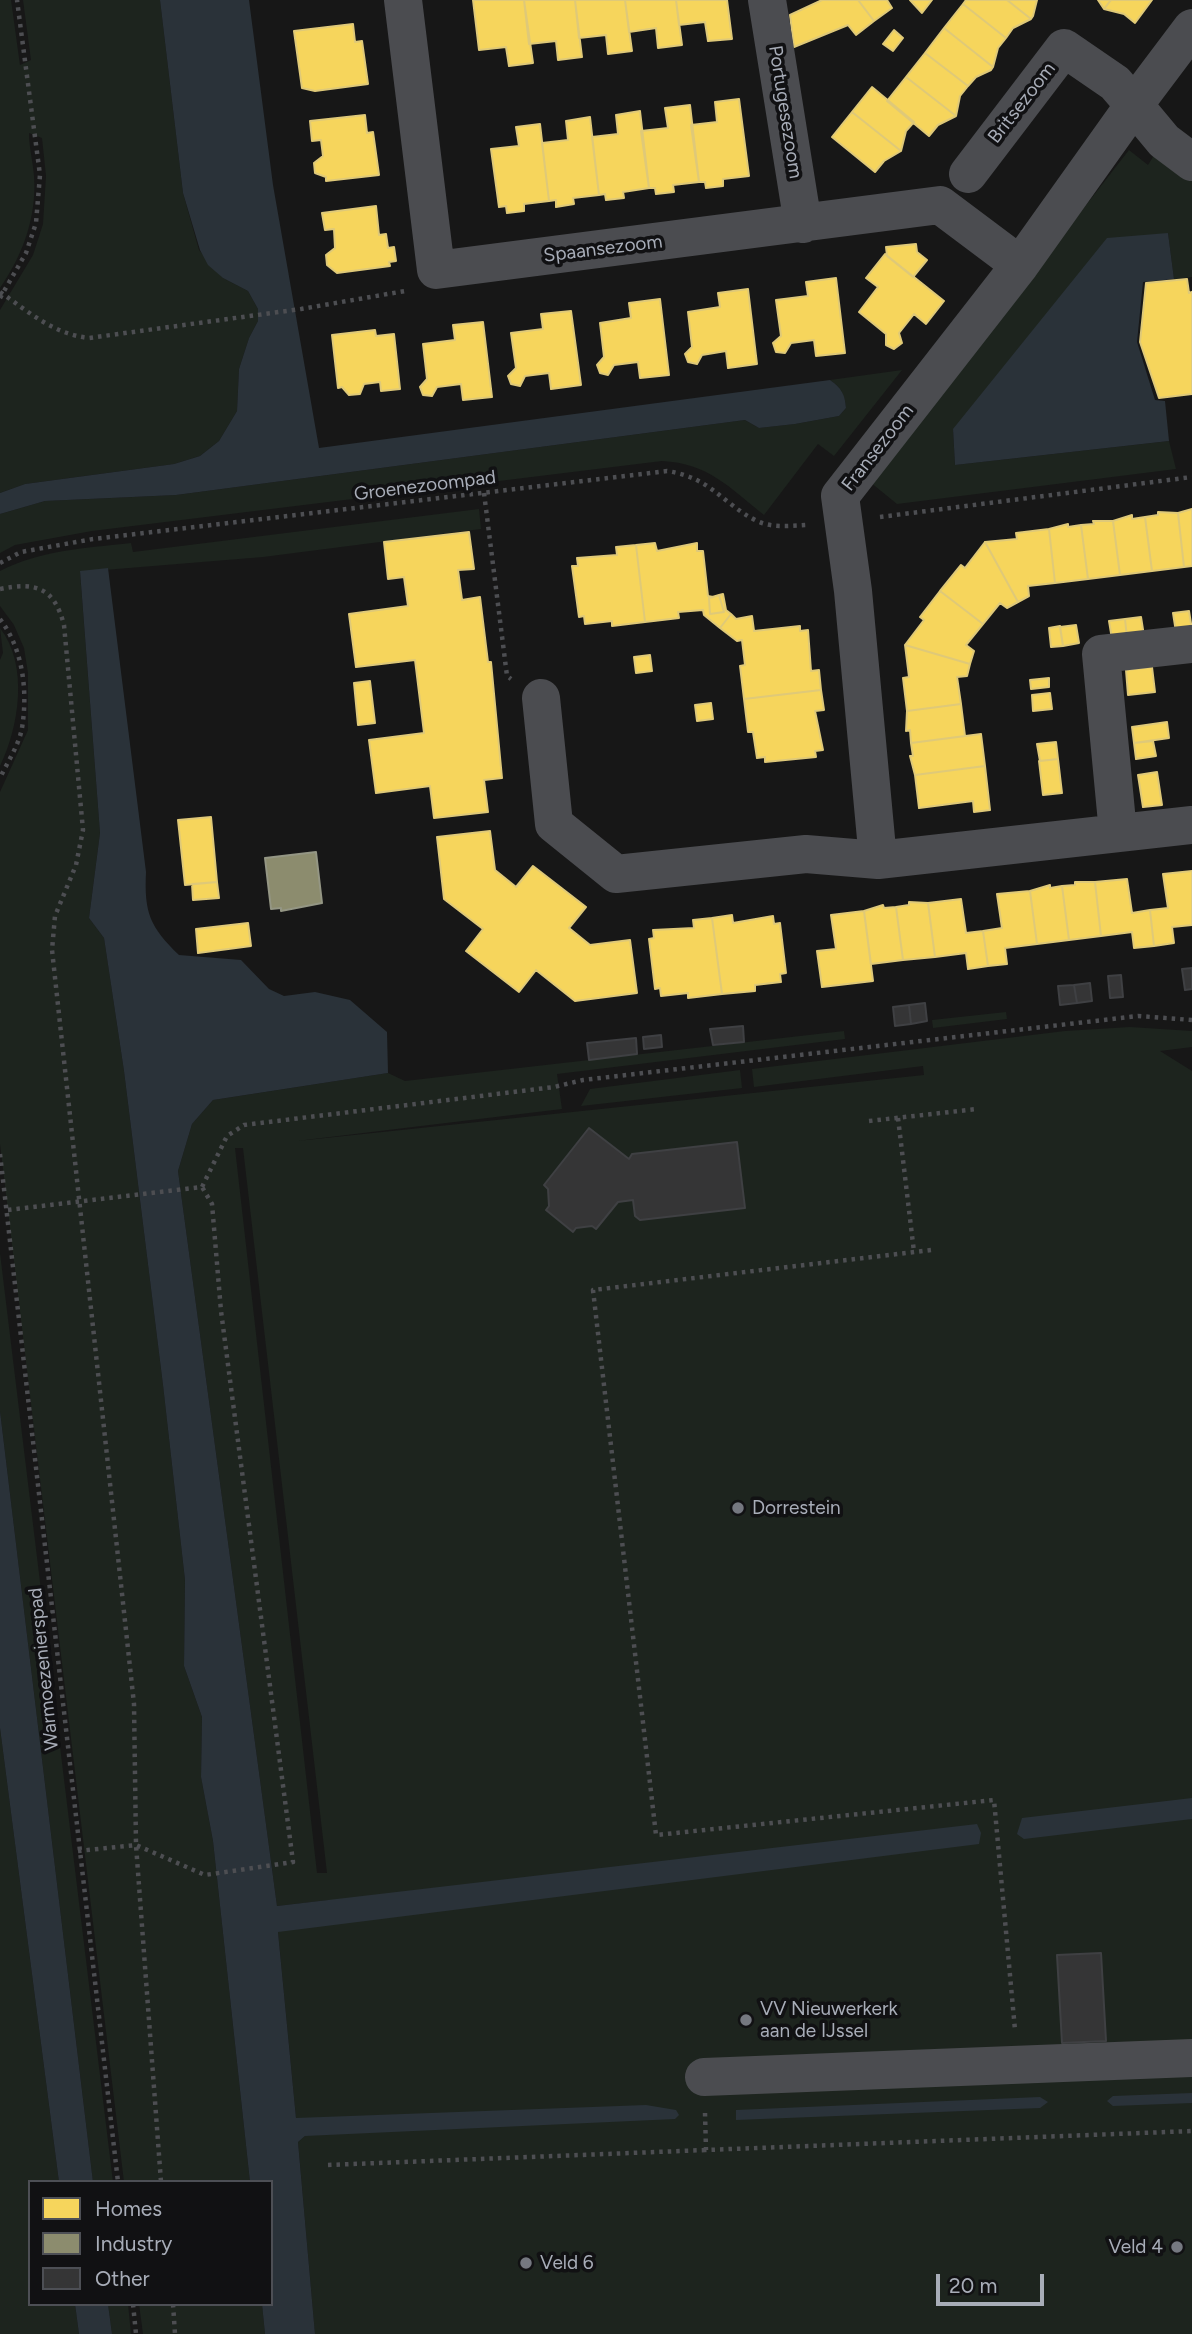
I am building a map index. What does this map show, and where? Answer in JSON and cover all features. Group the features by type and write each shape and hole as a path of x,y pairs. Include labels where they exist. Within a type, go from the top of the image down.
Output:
{"street":[{"path":"403,0 436,270"},
{"name":"Portugesezoom","path":"767,0 803,224"},
{"path":"1192,28 1134,106 1164,141 1192,162"},
{"name":"Britsezoom","path":"968,174 1064,48 1115,83 1134,106"},
{"name":"Fransezoom","path":"878,860 853,590 840,496 1020,265 1134,106"},
{"name":"Spaansezoom","path":"436,270 940,205 1020,265"},
{"path":"1118,833 1101,654 1192,644"},
{"path":"541,698 554,824 616,874 806,854 878,860 1192,825"},
{"path":"704,2077 1192,2058"}],"path":[{"path":"17,0 40,175 37,223 26,253 1,294 50,327 68,335 89,338 301,309 418,289 436,270"},
{"name":"Groenezoompad","path":"0,563 21,552 93,539 667,471 689,475 702,481 758,521 779,527 842,522 1192,477"},
{"path":"484,493 507,676 541,698"},
{"path":"0,589 23,584 36,587 50,595 59,607 64,625 83,830 76,865 55,916 52,950 134,1704 136,1845 161,2180"},
{"path":"0,619 19,651 23,680 22,730 0,778"},
{"path":"8,1210 202,1186 227,1136 244,1125 554,1087 583,1080 1138,1016 1192,1020"},
{"path":"869,1121 977,1109"},
{"path":"898,1118 914,1252"},
{"name":"Warmoezenierspad","path":"0,1154 118,2180"},
{"path":"78,1851 136,1845 205,1875 293,1862 221,1311 212,1204 202,1186"},
{"path":"931,1250 593,1290 656,1835 994,1800 1018,2065"},
{"path":"704,2077 706,2150"},
{"path":"328,2165 1192,2131"},
{"path":"132,2306 136,2334"},
{"path":"173,2306 175,2334"}],"shaded area":[{"path":"0,0 11,0 20,65 31,60 23,0 160,0 183,193 199,250 223,278 248,291 258,309 258,321 249,338 239,369 237,411 219,441 200,456 174,464 25,484 0,493 0,310 33,255 43,224 46,176 42,138 29,133 34,176 31,220 22,249 0,288"},
{"path":"160,0 249,0 273,185 319,448 830,380 842,392 846,408 839,416 795,424 759,428 745,420 176,495 45,501 0,514 0,493 25,484 174,464 200,456 219,441 237,411 239,369 249,338 258,321 258,309 248,291 223,278 208,265 200,250 183,193"},
{"path":"1129,150 1148,165 1156,152 1192,181 1192,277 1174,279 1168,233 953,430 955,465 1169,441 1176,469 897,504 870,482"},
{"path":"1168,233 1174,279 1143,282 1137,342 1155,400 1165,401 1169,441 955,465 953,429 1107,238"},
{"path":"902,370 834,456 818,444 764,515 706,472 693,466 662,461 92,531 15,545 0,553 0,514 45,501 176,495 745,420 759,428 795,424 839,416 846,408 842,392 830,380"},
{"path":"479,509 481,529 263,557 80,572 100,833 89,918 104,938 124,1071 185,1580 184,1666 202,1717 201,1777 213,1841 250,2180 124,2180 0,1144 0,792 28,730 28,673 24,648 14,625 0,606 0,571 31,558 81,549 131,543 133,552"},
{"path":"108,568 146,872 146,898 155,927 179,955 241,960 269,989 284,996 315,992 350,1000 387,1032 388,1073 213,1100 192,1124 178,1171 277,1906 977,1824 981,1833 979,1844 278,1932 296,2118 646,2105 676,2110 679,2115 675,2119 305,2136 298,2142 315,2334 265,2334 262,2306 273,2306 273,2180 250,2180 213,1841 201,1777 202,1717 184,1666 185,1580 124,1071 104,938 89,918 100,833 80,571"},
{"path":"0,628 15,660 18,696 12,733 0,766 0,660 3,653"},
{"path":"1006,1012 1007,1019 933,1028 932,1020"},
{"name":"Dorrestein","path":"1130,1027 1192,1031 1192,1047 1160,1051 1192,1071 1192,2334 315,2334 298,2142 305,2136 309,2118 296,2118 278,1932 330,1900 277,1906 178,1171 192,1124 213,1100 388,1073 405,1081 844,1031 845,1039 557,1074 562,1109 297,1141 924,1075 923,1066 754,1087 752,1069 1065,1031","holes":["235,1148 243,1148 327,1873 317,1873"]},
{"path":"740,1070 742,1088 581,1106 590,1089"},
{"path":"0,1253 113,2180 93,2180 0,1411"},
{"path":"0,1411 93,2180 59,2180 0,1728"},
{"path":"0,1728 59,2180 28,2180 28,2306 75,2306 79,2334 0,2334"},
{"path":"1192,1798 1192,1819 1024,1839 1017,1834 1022,1818"},
{"path":"1192,2093 1192,2103 1113,2106 1107,2101 1113,2096"},
{"path":"1040,2097 1048,2102 1040,2108 736,2120 736,2110"},
{"path":"75,2306 108,2306 112,2334 79,2334"},
{"path":"108,2306 128,2306 131,2334 112,2334"},
{"path":"139,2306 262,2306 265,2334 143,2334"}],"building: Homes":[{"path":"473,0 524,0 533,63 509,66 506,47 479,50"},
{"path":"524,0 575,0 582,57 558,60 556,41 529,44"},
{"path":"575,0 625,0 632,51 608,54 606,35 579,38"},
{"path":"625,0 676,0 682,45 658,48 656,28 629,32"},
{"path":"676,0 727,0 732,39 708,41 705,22 679,25"},
{"path":"822,0 858,0 874,21 856,35 848,25 794,47 790,15"},
{"path":"858,0 887,0 892,8 874,21"},
{"path":"910,0 932,0 922,13"},
{"path":"966,0 1007,0 1031,19 1013,28 1006,38 963,4"},
{"path":"1007,0 1037,0 1031,19"},
{"path":"1098,0 1111,0 1104,9"},
{"path":"1111,0 1152,0 1135,23 1124,14 1104,9"},
{"path":"963,4 1006,38 998,48 993,67 944,28"},
{"path":"353,24 355,42 362,41 368,84 315,91 302,88 294,31"},
{"path":"944,28 993,67 991,70 976,77 968,86 925,53"},
{"path":"894,30 903,38 893,51 883,44"},
{"path":"925,53 968,86 960,96 956,116 906,77"},
{"path":"906,77 956,116 938,125 929,136 887,101"},
{"path":"872,87 914,122 906,131 901,151 852,112"},
{"path":"739,99 749,176 723,179 723,186 706,188 705,182 699,182 691,125 717,122 715,102"},
{"path":"690,105 699,182 673,185 674,192 656,194 655,188 649,188 641,131 668,128 665,108"},
{"path":"640,111 649,188 623,192 624,198 606,200 605,194 599,195 592,137 618,134 616,115"},
{"path":"852,112 901,151 884,161 875,172 832,137"},
{"path":"365,115 367,133 373,132 379,175 326,181 326,177 315,173 314,163 323,156 321,140 312,141 310,121"},
{"path":"590,117 599,195 573,198 574,204 556,207 556,200 549,201 542,143 568,140 566,121"},
{"path":"540,124 549,201 524,204 524,211 507,213 506,206 499,207 491,149 519,146 516,127"},
{"path":"376,206 379,235 386,234 388,248 394,247 396,261 389,262 390,266 337,273 327,265 326,255 335,248 334,229 325,230 322,213"},
{"path":"916,244 917,252 927,260 913,277 887,256 886,247"},
{"path":"885,254 944,301 926,324 914,314 899,333 902,343 894,349 886,345 886,334 859,312 878,287 866,278"},
{"path":"836,278 845,353 816,356 814,340 791,343 785,353 776,352 773,343 781,336 776,300 808,296 806,282"},
{"path":"1187,279 1189,293 1192,292 1192,394 1159,398 1140,342 1146,283"},
{"path":"748,289 757,364 728,368 726,351 702,355 697,364 688,362 685,354 692,347 688,312 720,307 718,293"},
{"path":"660,299 669,375 640,378 638,362 614,365 608,375 600,373 597,365 604,357 600,323 631,318 629,303"},
{"path":"571,311 581,385 551,389 549,373 525,376 520,386 511,384 508,376 516,368 511,333 543,329 541,314"},
{"path":"483,322 492,397 463,400 461,384 437,387 432,396 423,395 420,387 427,379 423,344 455,340 453,325"},
{"path":"375,330 376,336 394,334 400,389 381,391 380,382 364,384 360,394 349,395 342,387 338,388 332,335"},
{"path":"1192,509 1192,566 1184,567 1178,513"},
{"path":"1158,512 1178,513 1184,567 1152,571 1145,517 1158,515"},
{"path":"1132,515 1132,519 1145,517 1152,571 1120,575 1113,521"},
{"path":"1093,521 1113,521 1120,575 1088,579 1081,525 1094,524"},
{"path":"1068,524 1068,527 1081,525 1088,579 1055,583 1049,529"},
{"path":"1049,529 1055,583 1028,586 1029,596 1018,602 985,542 1017,539 1016,533"},
{"path":"469,532 474,569 458,570 462,600 480,597 488,662 491,662 502,778 484,780 488,812 434,818 430,786 376,793 369,740 424,733 415,660 356,667 349,614 408,606 404,577 388,579 384,542"},
{"path":"985,542 1018,602 1007,608 1000,603 983,624 940,591 961,565 965,568"},
{"path":"655,543 657,551 697,543 697,551 703,551 708,596 713,597 709,598 710,614 724,612 719,595 723,594 726,610 731,614 720,628 704,615 703,610 678,612 679,618 645,622 636,545"},
{"path":"636,545 645,622 612,626 612,621 585,624 584,616 579,617 572,566 578,566 577,558 617,555 616,547"},
{"path":"940,591 983,624 966,645 974,651 970,664 905,645 924,620 920,617"},
{"path":"719,595 724,612 710,614 709,598"},
{"path":"1189,611 1192,630 1176,632 1173,613"},
{"path":"731,614 736,619 752,616 754,631 800,626 800,631 808,630 811,671 819,670 821,690 744,699 740,666 745,665 742,640 737,641 720,628"},
{"path":"1141,617 1144,636 1127,638 1125,619"},
{"path":"1125,619 1127,638 1112,639 1109,621"},
{"path":"1076,625 1079,643 1063,646 1060,627"},
{"path":"1060,626 1063,646 1051,647 1049,628"},
{"path":"905,645 970,664 967,676 957,677 961,704 907,711 903,678 909,677"},
{"path":"650,655 652,671 636,673 634,657"},
{"path":"1152,667 1155,692 1128,695 1126,670"},
{"path":"1049,678 1049,687 1031,689 1030,680"},
{"path":"370,681 375,723 358,725 354,683"},
{"path":"821,690 824,710 815,711 823,750 815,751 816,757 765,762 765,757 757,758 753,732 748,732 744,699"},
{"path":"1050,693 1052,709 1033,711 1032,695"},
{"path":"711,703 713,719 697,721 695,705"},
{"path":"961,704 965,736 911,743 910,730 906,731 907,711"},
{"path":"1167,722 1169,738 1134,743 1132,727"},
{"path":"981,734 985,766 915,775 910,756 913,756 911,743"},
{"path":"1153,741 1156,756 1136,759 1134,743"},
{"path":"1056,742 1058,759 1040,761 1037,744"},
{"path":"1058,759 1062,793 1043,795 1039,761"},
{"path":"985,766 990,810 974,812 973,801 919,808 915,775"},
{"path":"1157,772 1162,805 1143,807 1138,775"},
{"path":"211,817 217,882 185,885 178,820"},
{"path":"490,831 495,870 516,887 533,866 586,907 569,928 590,945 630,940 637,993 575,1001 536,970 519,992 466,951 483,929 444,899 437,837"},
{"path":"1192,871 1192,925 1172,927 1174,943 1154,946 1150,910 1168,908 1163,874"},
{"path":"1127,879 1132,913 1150,910 1154,946 1134,948 1132,932 1101,936 1095,882"},
{"path":"217,882 219,898 193,900 192,884"},
{"path":"1075,882 1095,882 1101,936 1069,940 1062,886 1075,885"},
{"path":"1050,885 1050,888 1062,886 1069,940 1037,944 1030,891"},
{"path":"1030,891 1037,944 1005,948 1007,964 988,966 983,931 1002,928 997,894"},
{"path":"961,899 966,933 983,931 988,966 968,969 966,953 935,957 928,903"},
{"path":"909,902 928,903 935,957 903,960 896,907 909,905"},
{"path":"883,905 884,908 896,907 903,960 871,964 864,911"},
{"path":"864,911 873,981 822,987 817,951 836,949 831,915"},
{"path":"732,915 733,923 773,916 774,924 780,923 786,973 780,974 781,982 755,985 755,991 722,994 712,918"},
{"path":"712,918 722,994 688,998 688,993 661,996 660,988 655,989 649,939 654,938 653,930 694,928 693,920"},
{"path":"248,923 251,946 198,953 196,929"}],"building: Industry":[{"path":"316,852 322,903 281,911 281,908 271,909 265,858"}],"building: Other":[{"path":"1192,968 1192,989 1185,990 1182,969"},
{"path":"1121,975 1123,997 1110,998 1108,976"},
{"path":"1090,983 1092,1001 1077,1003 1074,985"},
{"path":"1074,985 1077,1003 1060,1005 1058,986"},
{"path":"925,1003 927,1021 911,1024 909,1005"},
{"path":"909,1005 911,1024 895,1026 893,1007"},
{"path":"743,1026 744,1042 713,1045 710,1029"},
{"path":"661,1035 662,1047 644,1049 643,1037"},
{"path":"636,1038 637,1054 589,1060 587,1043"},
{"path":"589,1128 629,1159 632,1154 737,1142 745,1208 640,1220 635,1216 633,1200 618,1202 596,1229 592,1226 576,1228 573,1232 546,1210 549,1206 548,1189 544,1185"},
{"path":"1101,1953 1106,2041 1062,2043 1057,1955"}],"place":[{"name":"Dorrestein","path":"738,1508"},
{"name":"VV Nieuwerkerk aan de IJssel","path":"746,2020"},
{"name":"Veld 4","path":"1177,2247"},
{"name":"Veld 6","path":"526,2263"}]}
